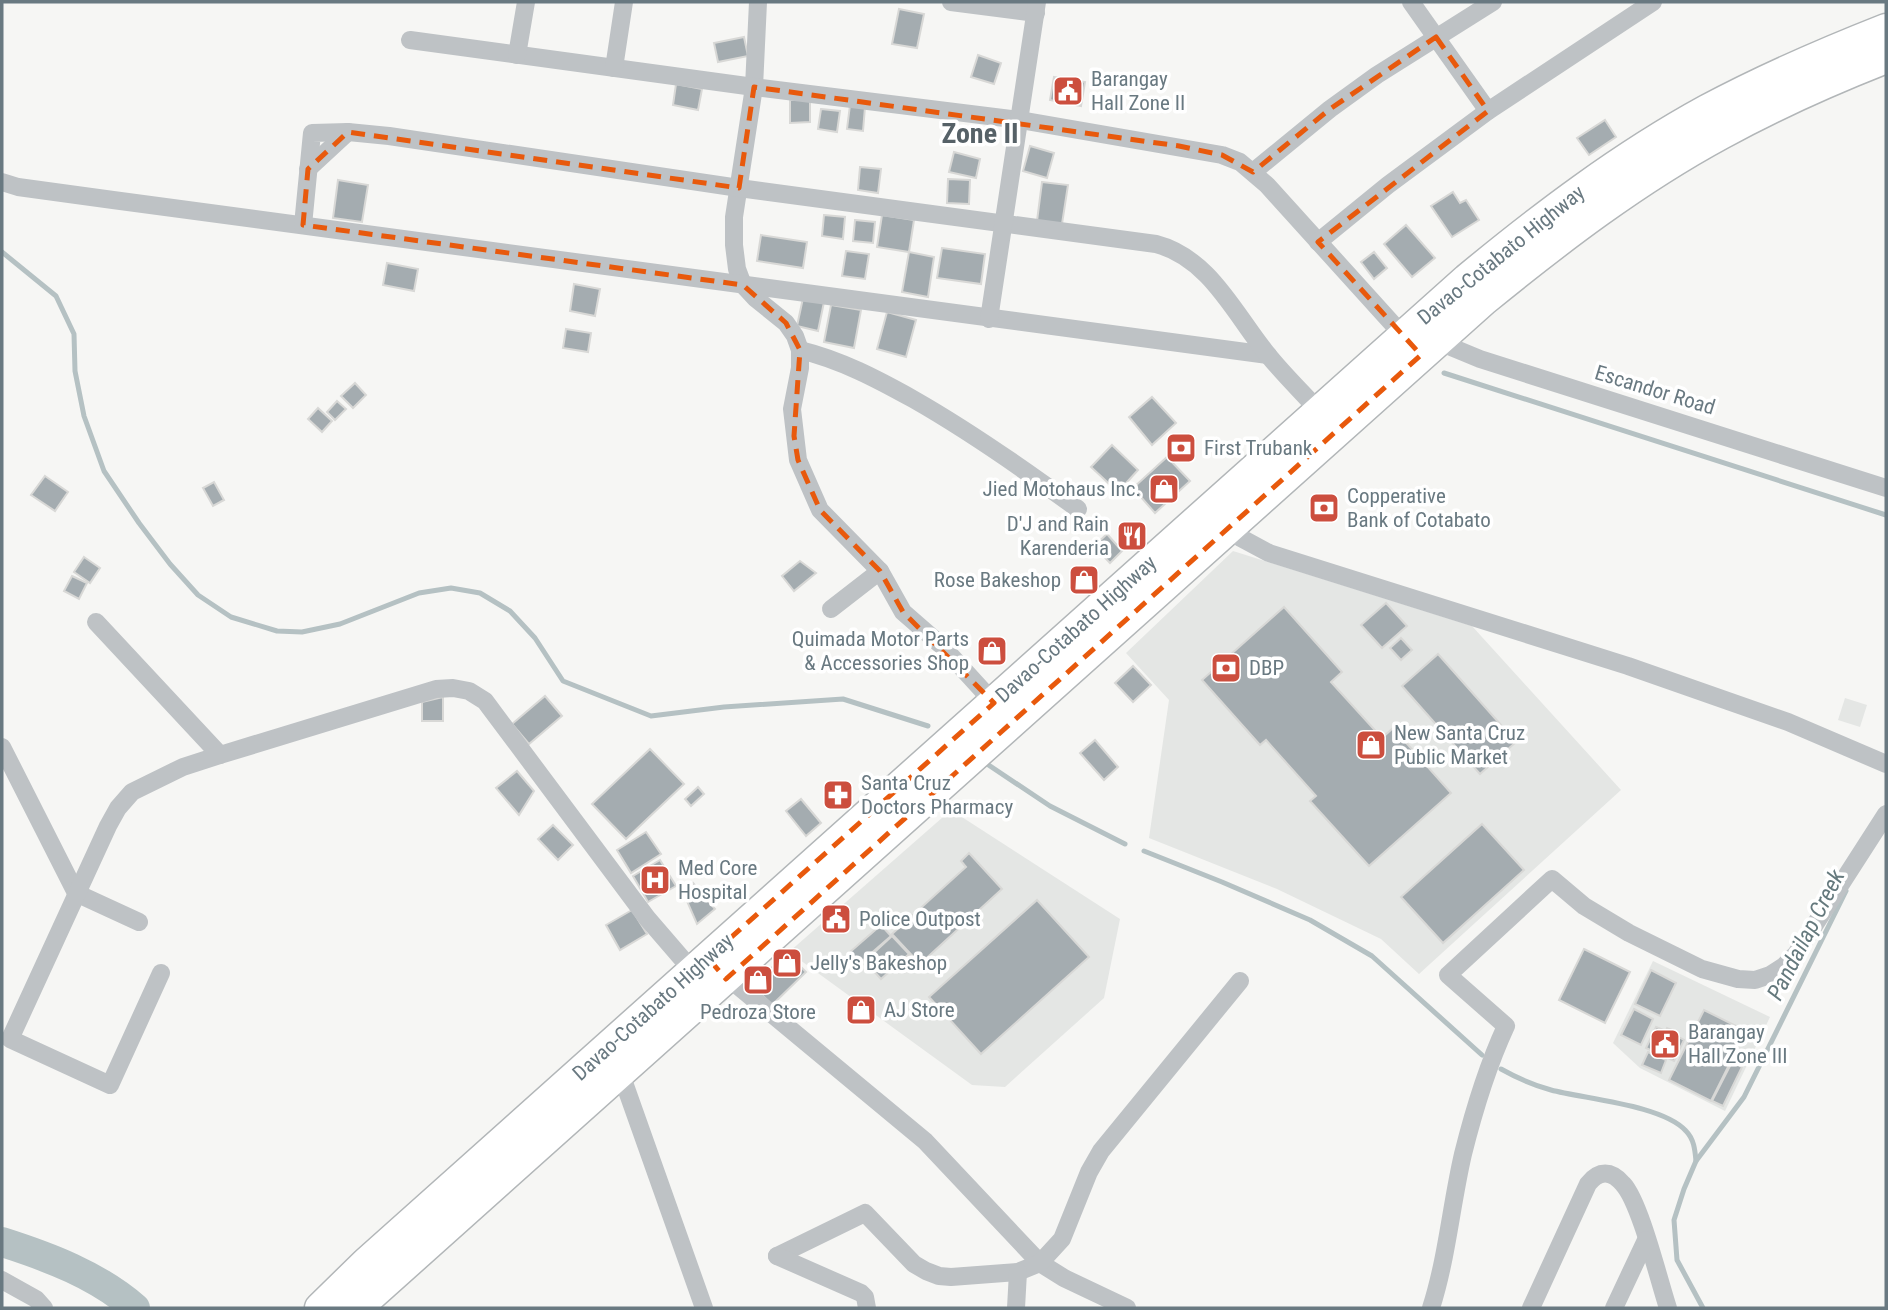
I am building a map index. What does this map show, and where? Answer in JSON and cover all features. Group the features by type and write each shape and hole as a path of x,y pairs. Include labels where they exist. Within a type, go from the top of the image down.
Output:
{"highway":[{"name":"Davao-Cotabato Highway","path":"1191,542 1228,528 1421,337 1497,254 1557,208 1661,137 1706,111 1800,64 1886,29"},
{"name":"Davao-Cotabato Highway","path":"320,1308 366,1263 710,975 1113,614 1191,542 1319,411 1421,337 1484,300 1573,230 1676,161 1783,102 1886,58"},
{"name":"Davao-Cotabato Highway","path":"357,1308 621,1074 710,975 994,703 1113,614"}],"street":[{"path":"517,55 526,2"},
{"path":"614,68 624,2"},
{"path":"758,2 754,87 739,188 734,245 737,269 743,285 786,323 800,350 800,368 792,409 798,460 820,510 880,571 903,612 942,646 994,703"},
{"path":"951,2 1037,8 989,319"},
{"path":"1411,2 1488,111"},
{"path":"1253,172 1330,109 1377,75 1493,2"},
{"path":"1318,242 1388,185 1488,111 1653,2"},
{"name":"Escandor Road","path":"410,40 1020,120 1203,150 1240,162 1253,172 1318,242 1421,337 1480,359 1886,488"},
{"path":"303,225 312,132 348,132 401,137 739,188 1156,244 1175,249 1191,259 1221,292 1268,355 1319,411"},
{"path":"2,182 18,187 1268,355"},
{"path":"800,350 850,366 933,410 992,447 1078,509"},
{"path":"1228,528 1269,553 1628,666 1788,722 1886,764"},
{"path":"831,609 880,571"},
{"path":"96,622 220,755"},
{"path":"161,973 110,1085 10,1040 76,893 118,808 132,792 183,767 405,697 444,688 469,691 485,701 503,723 647,918 710,975 925,1141 1040,1263 1064,1278 1126,1308"},
{"path":"2,747 76,893 139,922"},
{"path":"1431,1308 1442,1270 1463,1155 1474,1112 1495,1049 1506,1026 1448,975 1552,879 1584,906 1606,920 1702,969 1738,979 1755,980 1770,975 1784,966 1802,947 1880,835 1886,814"},
{"path":"867,1308 865,1297 861,1293 777,1256 865,1213 914,1264 939,1276 1018,1272 1040,1263 1062,1240 1086,1179 1101,1151 1240,981"},
{"path":"621,1074 705,1308"},
{"path":"1531,1308 1588,1184 1595,1175 1603,1172 1624,1185 1634,1202 1668,1308"},
{"path":"1614,1308 1646,1240"},
{"path":"1016,1308 1018,1272"},
{"path":"2,1280 36,1299 44,1308"}],"highlighted area":[{"path":"1436,37 1488,111 1318,242 1421,355 726,979 708,958 994,703 903,612 880,571 820,510 798,460 794,436 800,350 786,323 743,285 303,225 308,169 348,132 739,188 754,87 1179,146 1222,155 1253,172 1330,109"}],"shaded area":[{"name":"New Santa Cruz Public Market","path":"1233,551 1472,626 1621,790 1419,974 1381,939 1277,889 1149,838 1169,700 1126,653"},
{"path":"1845,698 1867,705 1860,727 1838,720"},
{"path":"951,810 1120,919 1104,998 1005,1087 972,1085 789,952"},
{"path":"1653,961 1770,1017 1725,1111 1640,1068 1613,1043"}],"building":[{"path":"899,9 924,14 917,48 892,44"},
{"path":"744,37 748,56 718,62 714,43"},
{"path":"978,55 1001,63 994,84 971,77"},
{"name":"Barangay Hall Zone II","path":"1054,77 1085,82 1081,106 1050,100"},
{"path":"676,84 702,89 698,110 673,105"},
{"path":"790,100 810,100 810,122 790,123"},
{"path":"850,105 865,107 863,131 847,129"},
{"path":"821,109 840,111 837,132 818,129"},
{"path":"1605,120 1616,137 1589,155 1577,138"},
{"path":"1030,146 1054,153 1047,178 1023,171"},
{"path":"954,152 980,159 976,178 949,172"},
{"path":"860,167 881,169 878,193 858,190"},
{"path":"948,179 970,180 969,204 947,203"},
{"path":"338,180 368,185 362,222 333,218"},
{"path":"1042,182 1068,185 1062,224 1037,221"},
{"path":"1453,192 1460,203 1466,200 1479,220 1452,237 1431,206"},
{"path":"824,215 845,217 843,239 822,236"},
{"path":"882,215 914,220 909,252 877,247"},
{"path":"855,220 875,222 873,243 853,241"},
{"path":"1406,225 1435,258 1412,277 1384,244"},
{"path":"761,235 807,242 803,268 757,261"},
{"path":"942,248 985,254 981,284 937,278"},
{"path":"846,251 869,254 865,279 842,276"},
{"path":"909,252 934,257 928,297 902,292"},
{"path":"1374,252 1387,268 1374,279 1361,262"},
{"path":"387,263 418,269 414,291 383,285"},
{"path":"574,284 600,289 595,316 570,311"},
{"path":"803,298 824,302 818,331 797,326"},
{"path":"831,305 861,310 854,348 824,342"},
{"path":"887,312 916,320 906,357 877,349"},
{"path":"566,329 591,333 588,352 563,348"},
{"path":"355,383 366,395 353,408 341,396"},
{"path":"1152,397 1176,423 1152,445 1129,417"},
{"path":"337,401 346,409 335,420 327,412"},
{"path":"318,408 332,421 322,432 308,419"},
{"path":"1112,445 1138,470 1118,492 1091,467"},
{"path":"1167,457 1190,481 1155,513 1133,488"},
{"path":"45,476 68,492 55,511 31,495"},
{"path":"214,482 224,500 213,506 203,488"},
{"path":"1107,534 1122,551 1110,563 1094,546"},
{"path":"84,557 100,568 90,583 74,572"},
{"path":"800,561 816,573 794,591 782,576"},
{"path":"72,576 87,583 79,599 64,591"},
{"path":"1386,603 1407,626 1382,648 1361,625"},
{"path":"1284,607 1342,672 1331,682 1382,738 1393,728 1451,793 1369,866 1310,801 1316,796 1266,740 1260,745 1202,680"},
{"path":"1401,638 1412,650 1401,660 1390,648"},
{"path":"1438,654 1516,742 1480,774 1402,686"},
{"path":"1133,666 1151,685 1133,702 1115,683"},
{"path":"545,696 562,716 529,744 512,724"},
{"path":"443,697 443,721 422,721 422,702"},
{"path":"1095,740 1118,767 1104,780 1080,753"},
{"path":"650,749 684,784 626,839 592,804"},
{"path":"517,771 534,791 519,815 496,788"},
{"path":"698,787 704,794 691,806 685,799"},
{"path":"801,799 821,823 806,836 786,811"},
{"path":"1482,824 1524,870 1443,943 1401,897"},
{"path":"553,825 573,845 558,860 538,839"},
{"path":"646,832 661,854 631,873 617,850"},
{"path":"969,853 1002,889 920,964 892,934 966,867 961,861"},
{"path":"660,860 676,886 648,902 633,876"},
{"path":"693,883 715,909 697,924 683,892"},
{"path":"1037,900 1089,957 981,1054 929,997"},
{"path":"632,910 647,934 620,950 606,925"},
{"path":"881,925 891,936 860,963 850,952"},
{"path":"892,936 909,954 881,979 865,961"},
{"path":"1584,949 1630,972 1605,1023 1559,1000"},
{"path":"787,953 806,972 772,1005 753,986"},
{"path":"910,955 917,963 905,972 899,964"},
{"path":"1651,970 1676,983 1660,1016 1635,1004"},
{"path":"1634,1009 1653,1019 1641,1045 1621,1035"},
{"path":"1704,1010 1746,1031 1711,1101 1669,1080"},
{"name":"Barangay Hall Zone III","path":"1656,1027 1672,1030 1684,1040 1674,1061 1646,1048"},
{"path":"1648,1052 1666,1060 1661,1073 1642,1065"},
{"path":"1732,1062 1742,1067 1723,1106 1712,1101"}],"waterway":[{"path":"2,252 56,296 74,334 75,371 84,416 104,471 170,564 198,595 231,617 277,631 302,632 340,624 419,593 451,588 480,593 510,611 535,638 563,681 651,716 724,707 843,699 928,726"},
{"path":"1444,373 1886,515"},
{"path":"987,764 1050,806 1125,844"},
{"path":"1144,851 1310,920 1372,956 1482,1055"},
{"name":"Pandailap Creek","path":"1703,1308 1677,1260 1674,1220 1684,1189 1696,1161 1744,1097 1846,891"},
{"path":"1501,1069 1551,1090 1623,1104 1675,1122 1689,1134 1696,1161"},
{"path":"2,1242 72,1268 105,1286 135,1308"}],"place":[{"name":"Barangay Hall Zone II","path":"1068,91"},
{"name":"First Trubank","path":"1181,448"},
{"name":"Jied Motohaus Inc.","path":"1164,489"},
{"name":"Copperative Bank of Cotabato","path":"1324,508"},
{"name":"D'J and Rain Karenderia","path":"1132,536"},
{"name":"Rose Bakeshop","path":"1084,580"},
{"name":"Quimada Motor Parts & Accessories Shop","path":"992,651"},
{"name":"DBP","path":"1226,668"},
{"name":"New Santa Cruz Public Market","path":"1371,745"},
{"name":"Santa Cruz Doctors Pharmacy","path":"838,795"},
{"name":"Med Core Hospital","path":"655,880"},
{"name":"Police Outpost","path":"836,919"},
{"name":"Jelly's Bakeshop","path":"787,963"},
{"name":"Pedroza Store","path":"758,980"},
{"name":"AJ Store","path":"861,1010"},
{"name":"Barangay Hall Zone III","path":"1665,1044"}],"district":[{"name":"Zone II","path":"980,133"}]}
